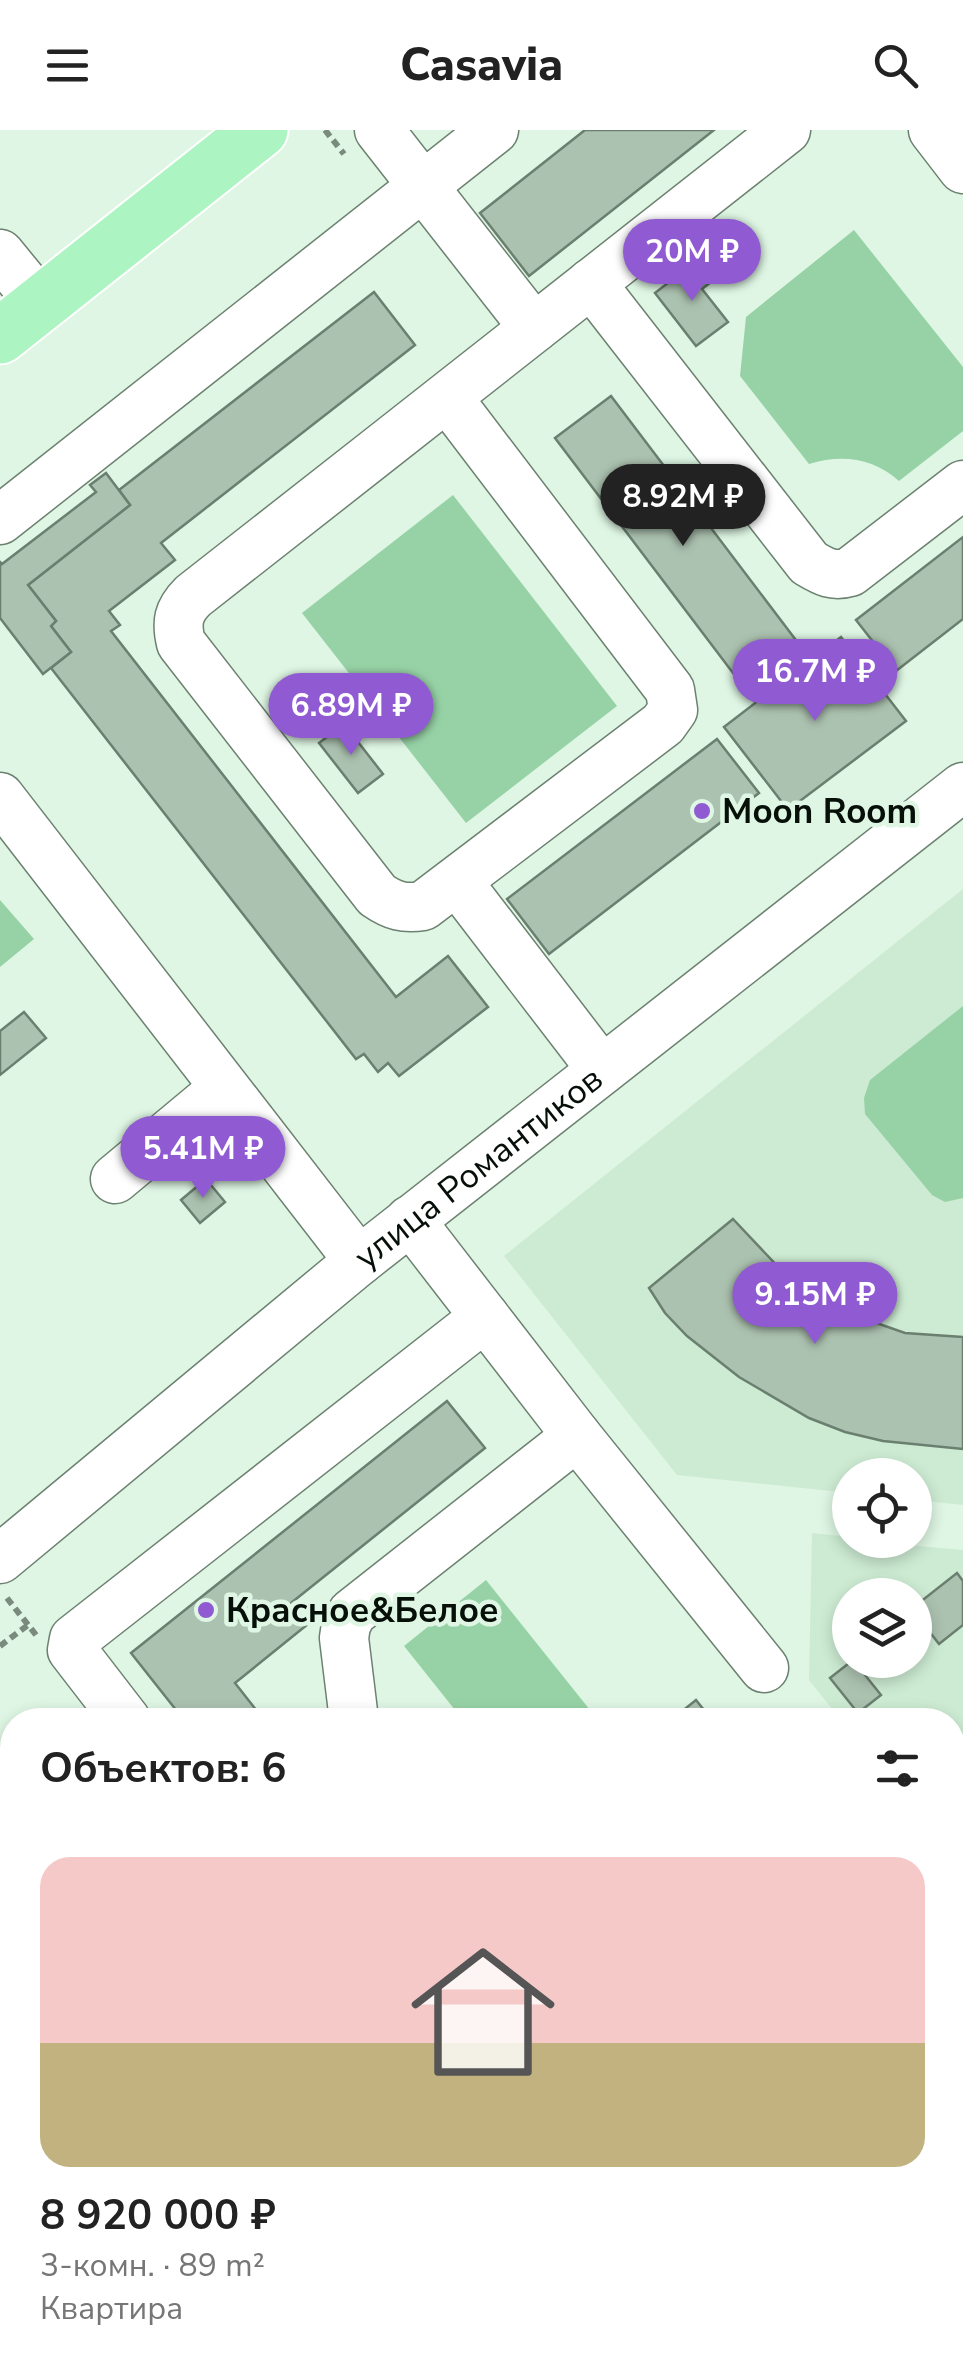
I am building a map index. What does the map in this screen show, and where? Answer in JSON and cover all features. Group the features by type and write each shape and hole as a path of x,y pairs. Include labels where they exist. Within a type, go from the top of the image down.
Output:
{"main road":[{"path":"20,320 260,130"}],"street":[{"path":"379,130 534,328"},
{"path":"0,520 494,130"},
{"path":"447,396 670,690 673,710 663,724 457,881 423,906 406,909 377,895 181,643 177,625 180,609 193,596 447,396 591,284 786,130"},
{"path":"933,130 963,170"},
{"path":"0,254 20,320"},
{"path":"591,284 810,563 823,572 837,576 850,572 963,485"},
{"name":"улица Романтиков","path":"0,1559 410,1220 963,787"},
{"path":"0,797 359,1261"},
{"path":"457,881 602,1070"},
{"path":"115,1179 223,1089"},
{"path":"410,1220 764,1668"},
{"path":"117,1708 72,1650 74,1638 484,1317"},
{"path":"353,1708 344,1638 352,1613 578,1436"}],"path":[{"path":"0,1646 28,1624"}],"shaded area":[{"path":"963,889 963,1505 932,1502 932,1458 832,1458 832,1491 677,1475 504,1256"},
{"path":"812,1533 832,1535 832,1558 932,1558 932,1547 963,1550 963,1708 831,1708 809,1680"}],"green space":[{"path":"854,230 963,367 963,431 899,481 879,467 857,460 809,464 740,376 746,317"},
{"path":"453,495 617,706 466,823 302,613"},
{"path":"0,900 34,939 0,967"},
{"path":"963,1006 963,1198 945,1202 932,1195 865,1114 864,1098 870,1080"},
{"path":"486,1580 588,1708 453,1708 404,1646"}],"building":[{"path":"585,130 714,130 529,276 480,213"},
{"path":"696,261 711,282 702,289 728,322 696,346 655,293"},
{"path":"374,292 415,345 161,543 175,560 109,611 120,625 111,631 396,997 448,956 488,1007 399,1076 388,1063 378,1072 364,1054 356,1059 51,668 71,652 51,626 56,621 28,585 130,505 119,490"},
{"path":"611,396 811,660 755,702 555,438"},
{"path":"106,473 130,505 28,585 56,621 51,626 71,652 43,674 0,618 0,562 96,492 90,485"},
{"path":"963,537 963,619 896,671 856,620"},
{"path":"841,637 906,721 788,810 724,727"},
{"path":"344,724 383,774 358,793 319,743"},
{"path":"717,739 759,793 549,954 507,899"},
{"path":"24,1012 46,1038 0,1075 0,1031"},
{"path":"206,1179 225,1202 200,1223 181,1200"},
{"path":"733,1219 783,1272 813,1295 845,1312 905,1333 963,1337 963,1449 883,1441 809,1418 739,1377 687,1336 649,1288"},
{"path":"447,1401 485,1448 291,1603 308,1624 235,1683 255,1708 175,1708 131,1653"},
{"path":"957,1573 963,1581 963,1625 939,1644 932,1635 932,1593"},
{"path":"832,1676 867,1678 881,1695 864,1708 854,1708"},
{"path":"696,1700 702,1708 686,1708"}],"place":[{"name":"Moon Room","path":"702,811"},
{"name":"Красное&Белое","path":"206,1610"}]}
